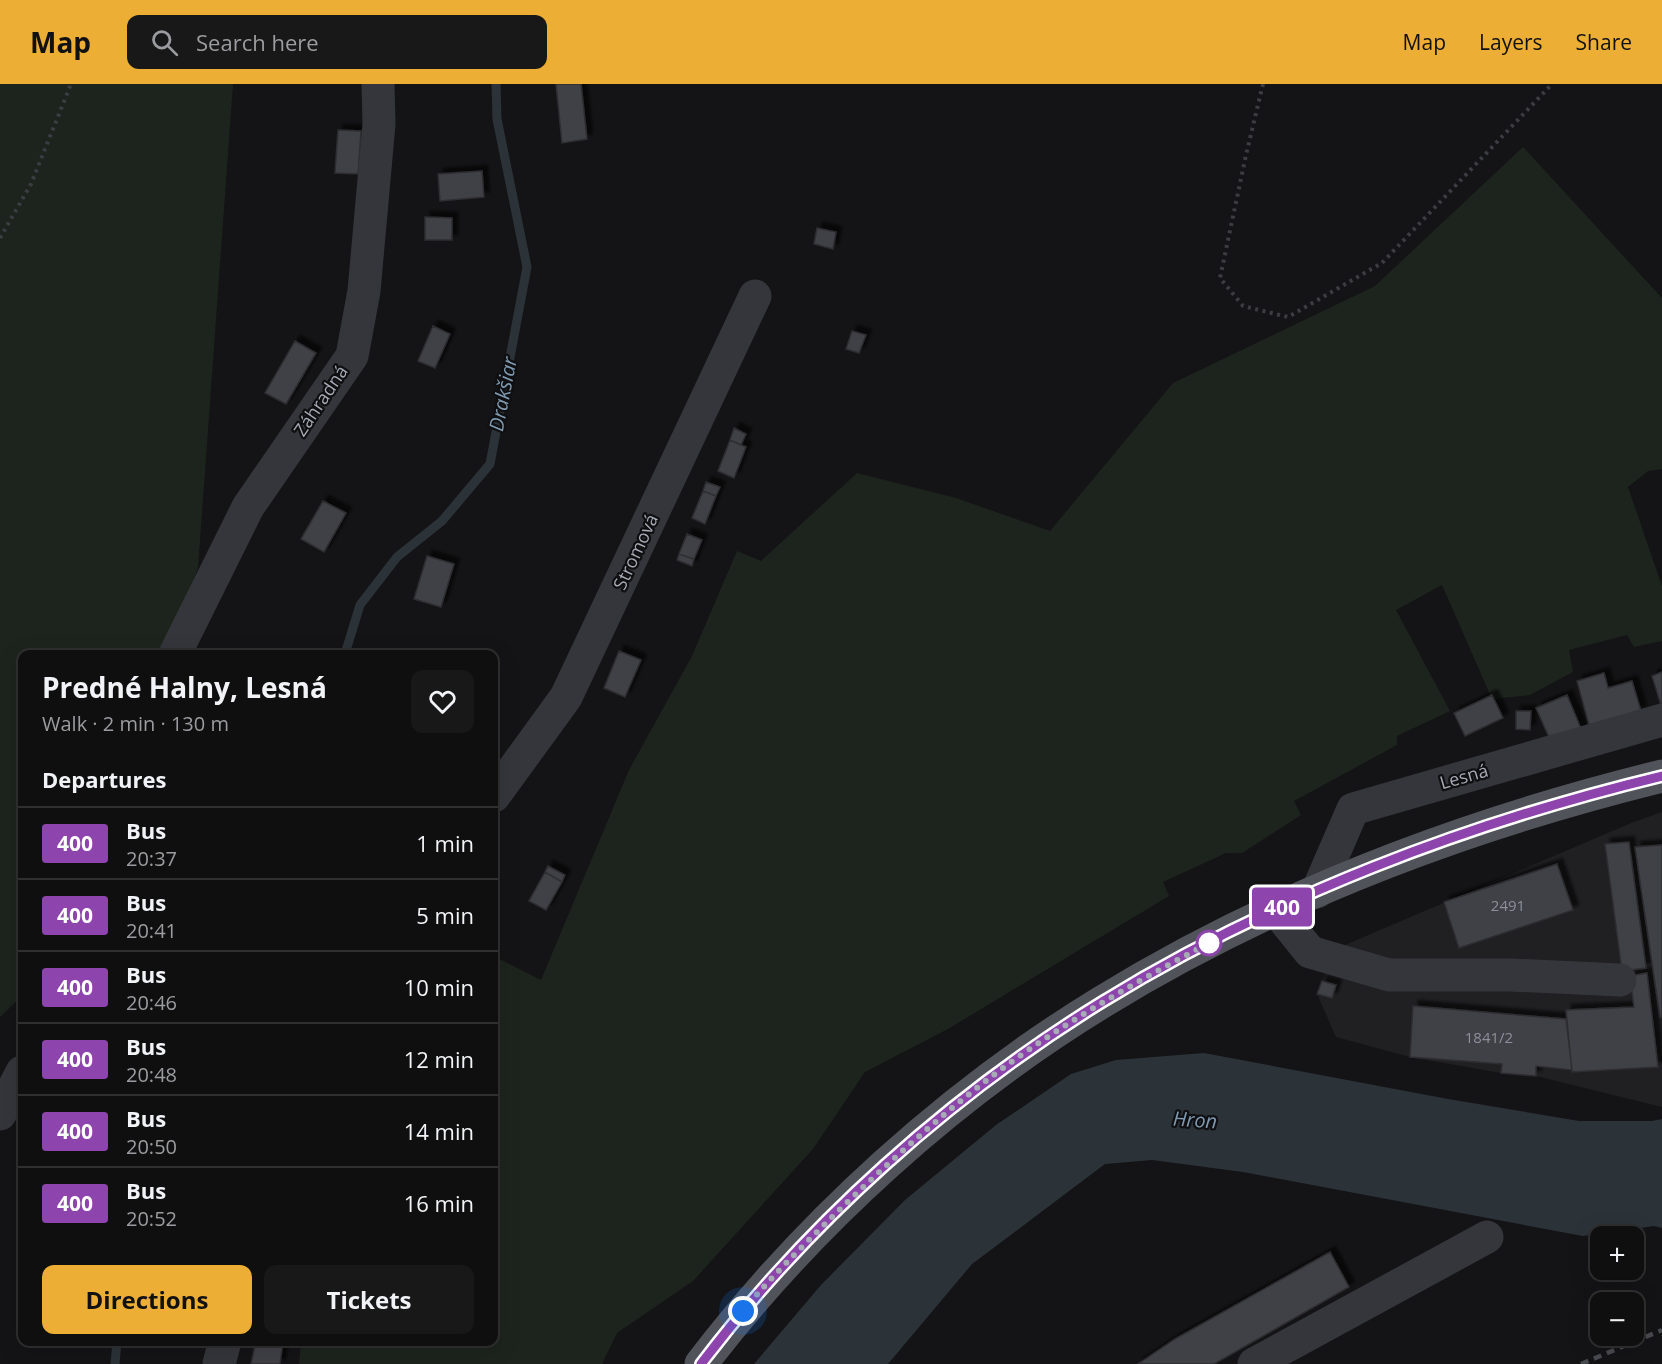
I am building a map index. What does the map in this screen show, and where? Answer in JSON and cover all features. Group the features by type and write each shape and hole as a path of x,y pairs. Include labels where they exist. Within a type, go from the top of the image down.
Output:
{"main road":[{"path":"700,1364 756,1295 858,1191 974,1090 1030,1049 1102,1002 1159,969 1275,910 1381,865 1522,815 1662,776"}],"street":[{"name":"Záhradná","path":"177,650 248,507 352,356 365,279 379,124 378,84"},
{"name":"Stromová","path":"498,790 566,697 755,296"},
{"name":"Lesná","path":"1317,892 1353,809 1662,720"},
{"path":"1275,910 1310,952 1389,975 1511,975 1620,980"},
{"path":"0,1114 18,1080"},
{"path":"1254,1364 1487,1237"},
{"path":"219,1364 224,1346"}],"path":[{"path":"0,238 31,184 71,84"},
{"path":"1263,84 1245,154 1220,278 1243,306 1288,317 1382,264 1552,84"}],"shaded area":[{"path":"0,84 233,84 198,568 167,650 18,650 18,1000 0,1017"},
{"path":"1523,147 1662,298 1662,469 1648,471 1628,487 1662,586 1662,641 1634,647 1627,635 1569,650 1573,672 1530,695 1492,699 1442,585 1396,610 1450,711 1397,736 1397,745 1294,801 1301,815 1242,853 1226,853 1163,882 1169,896 948,1029 865,1072 813,1149 693,1281 617,1333 602,1364 299,1364 301,1346 498,1346 498,958 541,980 629,770 692,656 737,551 761,561 857,473 956,498 1050,531 1173,383 1375,286"},
{"path":"1662,812 1662,1107 1536,1076 1501,1073 1410,1057 1336,1037 1317,994 1338,948 1631,823"}],"water":[{"name":"Hron","path":"1204,1053 1579,1121 1662,1119 1662,1228 1590,1226 1590,1235 1583,1236 1243,1172 1152,1160 1105,1164 972,1264 888,1364 754,1364 821,1285 905,1200 996,1125 1071,1074 1116,1060"}],"building":[{"path":"556,84 581,84 587,139 562,143"},
{"path":"338,130 361,131 358,174 335,173"},
{"path":"482,171 484,197 440,201 438,174"},
{"path":"425,217 452,218 452,240 425,240"},
{"path":"817,228 836,232 833,249 814,244"},
{"path":"433,326 450,334 435,368 418,361"},
{"path":"852,331 866,335 859,353 846,349"},
{"path":"295,341 316,353 286,404 265,393"},
{"path":"734,428 746,434 741,445 730,440"},
{"path":"730,440 746,447 734,478 718,471"},
{"path":"706,482 720,487 716,496 703,491"},
{"path":"703,491 716,496 705,524 692,518"},
{"path":"323,501 346,513 324,552 301,539"},
{"path":"687,534 702,540 694,559 679,554"},
{"path":"679,554 694,559 692,566 677,560"},
{"path":"427,556 454,564 441,607 414,599"},
{"path":"619,651 641,660 625,697 604,688"},
{"path":"1662,672 1662,705 1661,705 1652,676"},
{"path":"1604,673 1608,688 1632,681 1641,711 1589,725 1577,681"},
{"path":"1492,695 1503,718 1465,736 1454,713"},
{"path":"1567,695 1582,731 1552,744 1536,708"},
{"path":"1516,711 1531,711 1530,730 1516,729"},
{"path":"1629,842 1646,968 1622,971 1605,844"},
{"path":"1662,845 1662,1017 1660,1017 1635,847"},
{"path":"1557,864 1573,910 1459,948 1444,902"},
{"path":"548,866 565,875 562,882 545,872"},
{"path":"545,872 562,882 546,910 529,901"},
{"path":"1647,973 1658,1067 1572,1072 1566,1010 1634,1007 1630,976"},
{"path":"1322,981 1336,985 1332,998 1317,994"},
{"path":"1413,1006 1566,1019 1572,1070 1536,1066 1536,1076 1501,1073 1502,1064 1410,1057"},
{"path":"1330,1252 1349,1287 1214,1364 1138,1364 1175,1339"},
{"path":"255,1346 282,1346 280,1364 251,1364"}],"waterway":[{"name":"Drakšiar","path":"346,650 360,605 397,557 442,521 490,464 527,267 497,119 496,84"},
{"name":"Drakšiar","path":"115,1364 117,1346"}],"railway":[{"path":"1581,1364 1662,1330"}],"bus line":[{"name":"400","path":"701,1364 756,1295 797,1251 913,1141 974,1090 1030,1049 1102,1002 1159,969 1249,923 1381,865 1512,819 1662,776"}],"route":[{"path":"743,1311 797,1251 858,1191 974,1090 1030,1049 1102,1002 1213,941 1209,943"}]}
